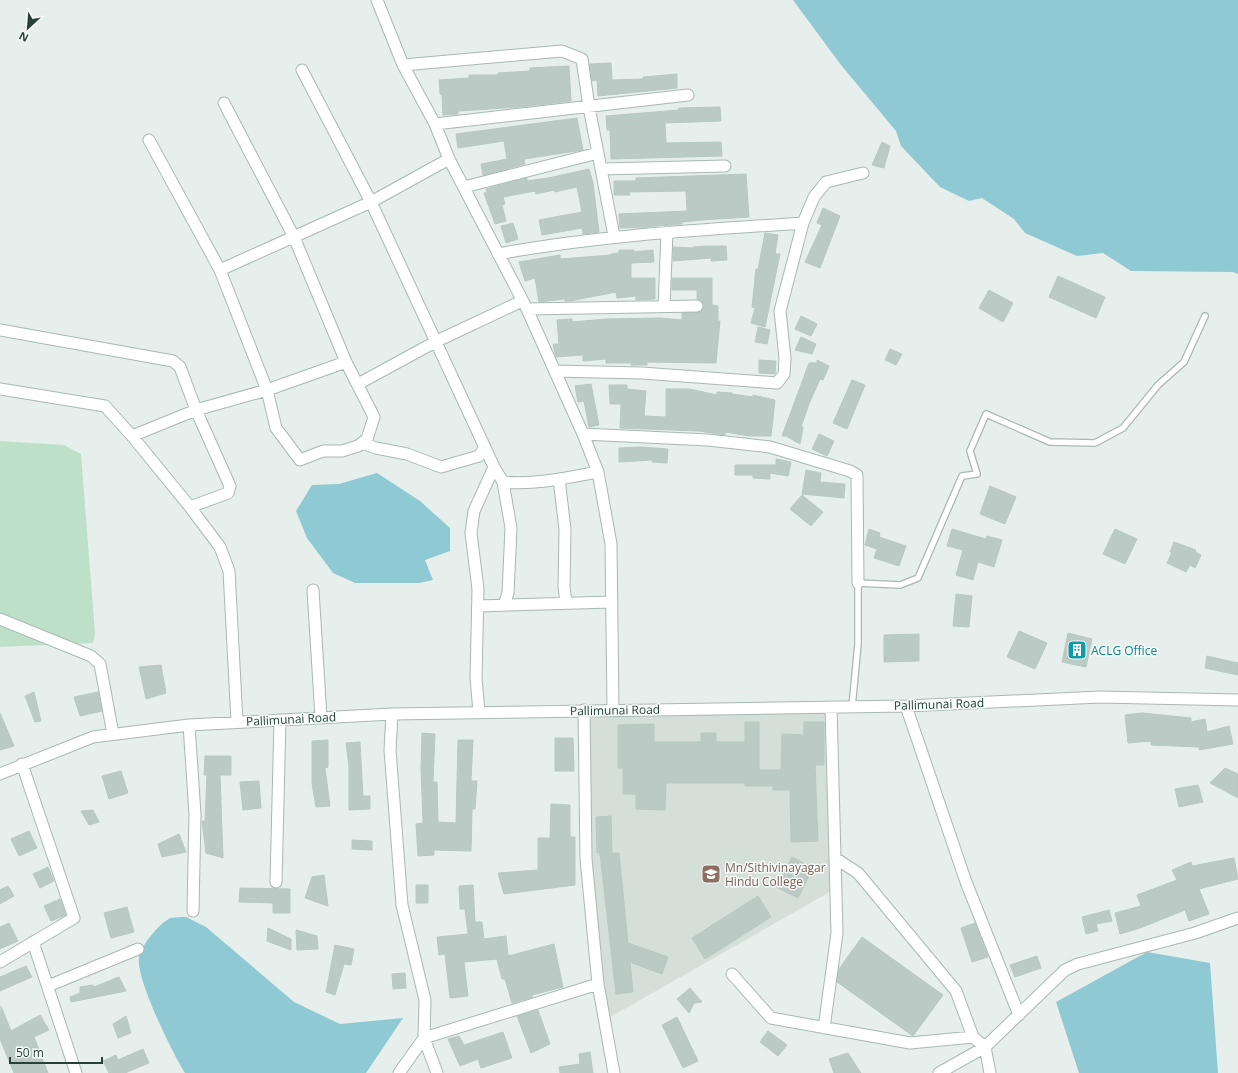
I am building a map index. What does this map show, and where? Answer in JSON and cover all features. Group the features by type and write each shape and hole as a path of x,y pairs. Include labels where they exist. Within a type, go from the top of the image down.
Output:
{"street":[{"path":"377,0 403,65 434,124 449,159 525,305 583,434 598,472 611,544 613,710"},
{"path":"403,65 562,51 582,59 589,107 614,236"},
{"path":"302,70 371,202 437,341 494,467 503,482 511,528 508,593 504,605"},
{"path":"434,124 688,95"},
{"path":"149,140 220,270 267,390 276,428 305,458 323,451 342,450 360,444 367,439 374,417 346,362 294,237 224,104"},
{"path":"464,187 598,153"},
{"path":"220,270 371,202 449,159"},
{"path":"601,169 725,166"},
{"path":"555,371 642,373 776,383 784,374 785,358 780,311 803,223 814,197 826,182 863,173"},
{"path":"498,254 557,243 614,236 803,223"},
{"path":"664,307 667,232"},
{"path":"358,384 437,341 525,305 697,306"},
{"path":"0,330 173,361 180,367 196,410 230,486 228,494 190,507"},
{"path":"132,436 196,410 267,390 346,362"},
{"path":"0,389 105,406 132,436 190,507 220,547 229,571 237,722"},
{"path":"583,434 708,440 770,447 850,471 858,475 858,583"},
{"path":"360,444 407,454 442,467 479,456 485,447"},
{"path":"479,712 476,678 478,589 471,533 474,511 494,467"},
{"path":"503,482 522,484 559,480 598,472"},
{"path":"559,480 565,529 564,587 566,602"},
{"path":"313,590 321,718"},
{"path":"478,606 566,602 612,602"},
{"path":"0,619 92,656 100,664 113,734"},
{"name":"Pallimunai Road","path":"0,774 93,737 189,725 237,722 392,714 906,706 1100,697 1238,700"},
{"path":"906,706 966,882 1019,1015"},
{"path":"824,1028 837,933 830,707"},
{"path":"584,710 586,859 598,984 614,1073"},
{"path":"392,714 390,750 402,905 425,1000 424,1038 437,1073"},
{"path":"276,882 280,720"},
{"path":"189,725 195,814 193,911"},
{"path":"0,962 74,918 22,764"},
{"path":"835,858 858,873 956,991 974,1037 985,1047 990,1073"},
{"path":"939,1073 985,1047 1065,970 1078,964 1195,933 1238,918"},
{"path":"33,942 76,1073"},
{"path":"48,986 138,949"},
{"path":"732,974 771,1018 910,1043 974,1037"},
{"path":"398,1073 424,1038 598,984"}],"lane":[{"path":"852,707 858,644 858,583 900,586 918,578 962,476 977,474 970,451 986,414 1050,442 1095,443 1123,428 1158,385 1184,362 1205,316"}],"shaded area":[{"name":"Mn/Sithivinayagar Hindu College","path":"831,707 835,889 605,1020 586,859 584,710"}],"green space":[{"path":"0,441 64,445 81,454 95,634 93,643 0,647"}],"water":[{"path":"793,0 1238,0 1238,274 1233,272 1131,271 1103,253 1077,256 1025,233 1014,219 982,198 969,201 940,187 901,146 896,131 841,65"},
{"path":"377,473 420,501 450,528 450,551 425,560 433,580 419,583 355,583 333,573 307,538 296,511 312,485 339,484"},
{"path":"186,917 206,927 294,1002 340,1024 403,1018 366,1073 185,1073 172,1050 156,1015 143,981 139,967 139,957 147,941 162,924 171,918"},
{"path":"1147,952 1210,963 1218,1073 1079,1073 1056,1002"}],"building":[{"path":"611,63 612,80 643,79 643,77 677,74 677,88 598,96 597,80 592,81 590,64"},
{"path":"569,66 571,101 520,107 458,111 458,114 443,115 442,94 440,94 439,80 469,78 469,75 498,75 498,73 530,71 530,68"},
{"path":"720,107 721,121 665,123 666,143 721,142 722,156 611,159 610,130 607,130 606,116 679,110 679,108"},
{"path":"577,118 583,150 524,159 525,164 483,175 481,164 507,159 504,141 458,148 456,134"},
{"path":"882,142 890,146 884,168 872,165"},
{"path":"589,169 593,183 599,232 583,234 582,228 542,235 539,220 582,212 577,187 555,192 554,190 536,194 535,191 503,197 505,204 502,205 506,221 495,224 484,193 487,192 486,189 527,178 527,181 548,178"},
{"path":"746,174 749,217 682,222 682,224 648,227 620,228 619,214 687,211 686,191 629,192 630,195 614,195 614,181 636,181 636,178"},
{"path":"823,208 840,216 820,268 805,262 822,225 817,223"},
{"path":"513,223 518,239 506,243 501,226"},
{"path":"765,233 778,235 775,254 780,254 765,327 751,323 755,308 752,307 756,269 758,269"},
{"path":"726,246 727,260 711,261 711,258 673,261 673,247 693,248"},
{"path":"619,250 634,250 634,252 653,250 654,262 631,263 631,278 655,278 655,299 636,300 636,296 617,298 616,292 570,301 565,301 565,299 539,302 535,278 525,281 519,262 560,255 560,259 611,255 619,253"},
{"path":"1058,276 1105,297 1096,318 1049,297"},
{"path":"672,278 712,278 712,305 718,306 718,321 720,321 716,363 647,362 647,365 631,365 631,363 606,363 606,359 583,361 583,355 556,357 553,344 559,344 557,320 572,319 572,322 606,319 660,318 682,320 682,313 701,312 704,305 701,300 697,299 697,290 672,290"},
{"path":"989,290 1013,303 1003,322 979,308"},
{"path":"801,316 817,324 811,336 795,329"},
{"path":"758,327 770,330 767,344 755,342"},
{"path":"801,337 816,344 812,354 795,350"},
{"path":"890,349 902,354 896,365 885,360"},
{"path":"759,360 776,361 775,374 759,373"},
{"path":"817,360 829,366 823,380 820,379 809,404 801,427 803,427 800,444 786,436 782,436 809,363 817,363"},
{"path":"852,380 865,385 847,429 833,423"},
{"path":"591,384 599,425 589,427 584,401 578,402 575,386"},
{"path":"609,385 627,385 627,389 646,391 644,416 666,417 666,389 689,389 717,395 717,392 753,397 753,395 775,400 771,436 749,436 725,432 725,435 699,431 620,428 621,404 610,404"},
{"path":"819,434 834,441 827,456 812,449"},
{"path":"640,447 668,449 667,463 652,462 652,460 619,462 619,448"},
{"path":"776,459 791,462 788,476 770,473 770,479 753,478 753,475 735,475 735,465 776,465"},
{"path":"806,470 821,473 820,482 845,484 844,498 802,494"},
{"path":"990,486 1016,497 1005,524 980,514"},
{"path":"802,495 823,512 811,526 790,509"},
{"path":"869,529 880,533 879,537 906,546 899,566 874,558 877,549 865,545"},
{"path":"952,529 986,539 987,536 1002,540 994,567 978,562 973,580 956,575 963,550 947,546"},
{"path":"1115,529 1137,539 1125,564 1103,554"},
{"path":"1174,542 1196,550 1195,552 1201,555 1195,568 1190,565 1186,572 1167,563 1172,552 1170,552"},
{"path":"956,594 972,596 969,627 953,626"},
{"path":"1019,631 1047,643 1035,669 1007,657"},
{"name":"ACLG Office","path":"1068,633 1092,639 1086,667 1062,662"},
{"path":"919,634 919,661 884,662 884,635"},
{"path":"1207,656 1238,663 1238,675 1205,668"},
{"path":"161,665 166,693 146,699 139,667"},
{"path":"34,692 41,721 35,722 25,696"},
{"path":"98,692 102,711 80,716 74,697"},
{"path":"0,713 14,746 0,750"},
{"path":"1142,713 1191,718 1191,722 1205,719 1207,732 1229,726 1233,744 1199,750 1199,747 1151,745 1151,741 1128,743 1125,715"},
{"path":"745,722 759,722 759,770 781,770 782,734 804,735 804,722 824,722 824,765 815,765 818,841 791,842 790,790 773,790 773,786 745,786 745,783 666,783 665,810 636,809 636,794 623,794 623,768 618,768 618,725 654,724 654,742 701,742 701,733 716,733 716,742 745,742"},
{"path":"422,733 435,734 433,782 437,782 438,822 456,823 458,740 473,740 471,781 477,781 475,809 472,809 471,851 434,850 434,855 418,856 416,824 423,823 421,768"},
{"path":"555,738 573,738 574,771 555,771"},
{"path":"328,740 328,767 325,768 330,806 316,807 312,783 312,741"},
{"path":"360,742 363,796 370,796 370,809 349,810 349,767 346,743"},
{"path":"205,756 231,756 231,775 220,775 223,858 206,853 202,821 205,821 207,775 204,775"},
{"path":"1225,768 1238,774 1238,798 1210,783"},
{"path":"121,771 128,793 109,799 102,776"},
{"path":"259,781 261,808 243,810 240,782"},
{"path":"1198,785 1203,802 1179,807 1175,789"},
{"path":"551,804 570,805 570,837 575,837 575,885 504,894 498,873 538,870 538,838 550,838"},
{"path":"93,810 99,822 89,825 81,811"},
{"path":"611,816 612,853 619,853 628,943 668,957 662,974 630,962 633,992 616,994 600,853 597,853 596,817"},
{"path":"29,831 37,848 19,856 11,839"},
{"path":"179,834 186,852 162,857 158,844"},
{"path":"352,840 372,841 372,850 352,849"},
{"path":"792,857 813,868 798,898 776,887"},
{"path":"1234,858 1238,879 1199,889 1209,914 1189,921 1185,910 1140,928 1120,934 1115,913 1141,906 1137,895 1177,880 1172,870 1191,862 1192,866"},
{"path":"48,867 54,881 40,888 33,874"},
{"path":"324,875 328,906 305,898 312,877"},
{"path":"416,885 428,885 428,903 416,903"},
{"path":"473,885 475,922 482,922 484,939 506,936 508,956 554,944 563,987 532,995 533,997 512,1003 505,979 502,979 497,959 464,962 468,996 450,998 445,954 439,955 437,937 468,934 465,909 460,909 459,886"},
{"path":"8,886 14,896 0,904 0,890"},
{"path":"240,888 290,889 290,913 273,913 273,903 239,902"},
{"path":"758,896 771,917 705,959 692,938"},
{"path":"60,899 66,915 51,921 44,906"},
{"path":"127,907 134,932 111,938 104,913"},
{"path":"1109,910 1112,921 1096,924 1098,931 1086,934 1082,917"},
{"path":"9,923 18,941 0,949 0,927"},
{"path":"975,923 988,957 972,962 961,928"},
{"path":"268,928 291,939 291,950 267,941"},
{"path":"296,930 317,936 318,949 297,950"},
{"path":"862,937 943,995 913,1036 837,982 839,969"},
{"path":"335,945 354,949 351,965 344,964 335,995 326,992"},
{"path":"1037,956 1041,968 1015,977 1010,965"},
{"path":"26,966 32,977 0,991 0,977"},
{"path":"405,973 406,988 393,989 392,974"},
{"path":"119,977 126,991 71,1002 70,997 80,993 80,987 93,985 94,987"},
{"path":"690,988 702,1002 694,1003 689,1013 677,999"},
{"path":"1,1006 11,1031 40,1015 49,1030 34,1037 48,1073 14,1073 0,1039"},
{"path":"538,1010 550,1044 531,1053 517,1016"},
{"path":"126,1016 131,1033 118,1038 113,1024"},
{"path":"677,1017 698,1061 683,1068 662,1025"},
{"path":"768,1031 787,1045 778,1056 760,1042"},
{"path":"503,1032 512,1058 481,1068 478,1059 460,1066 448,1039 459,1036 464,1045"},
{"path":"143,1049 149,1063 125,1073 109,1073 103,1061 116,1055 118,1060"},
{"path":"590,1052 593,1073 560,1073 559,1067 580,1064 579,1054"},
{"path":"848,1053 861,1073 834,1073 829,1059"}],"place":[{"name":"ACLG Office","path":"1077,650"},
{"name":"Mn/Sithivinayagar Hindu College","path":"711,874"}]}
